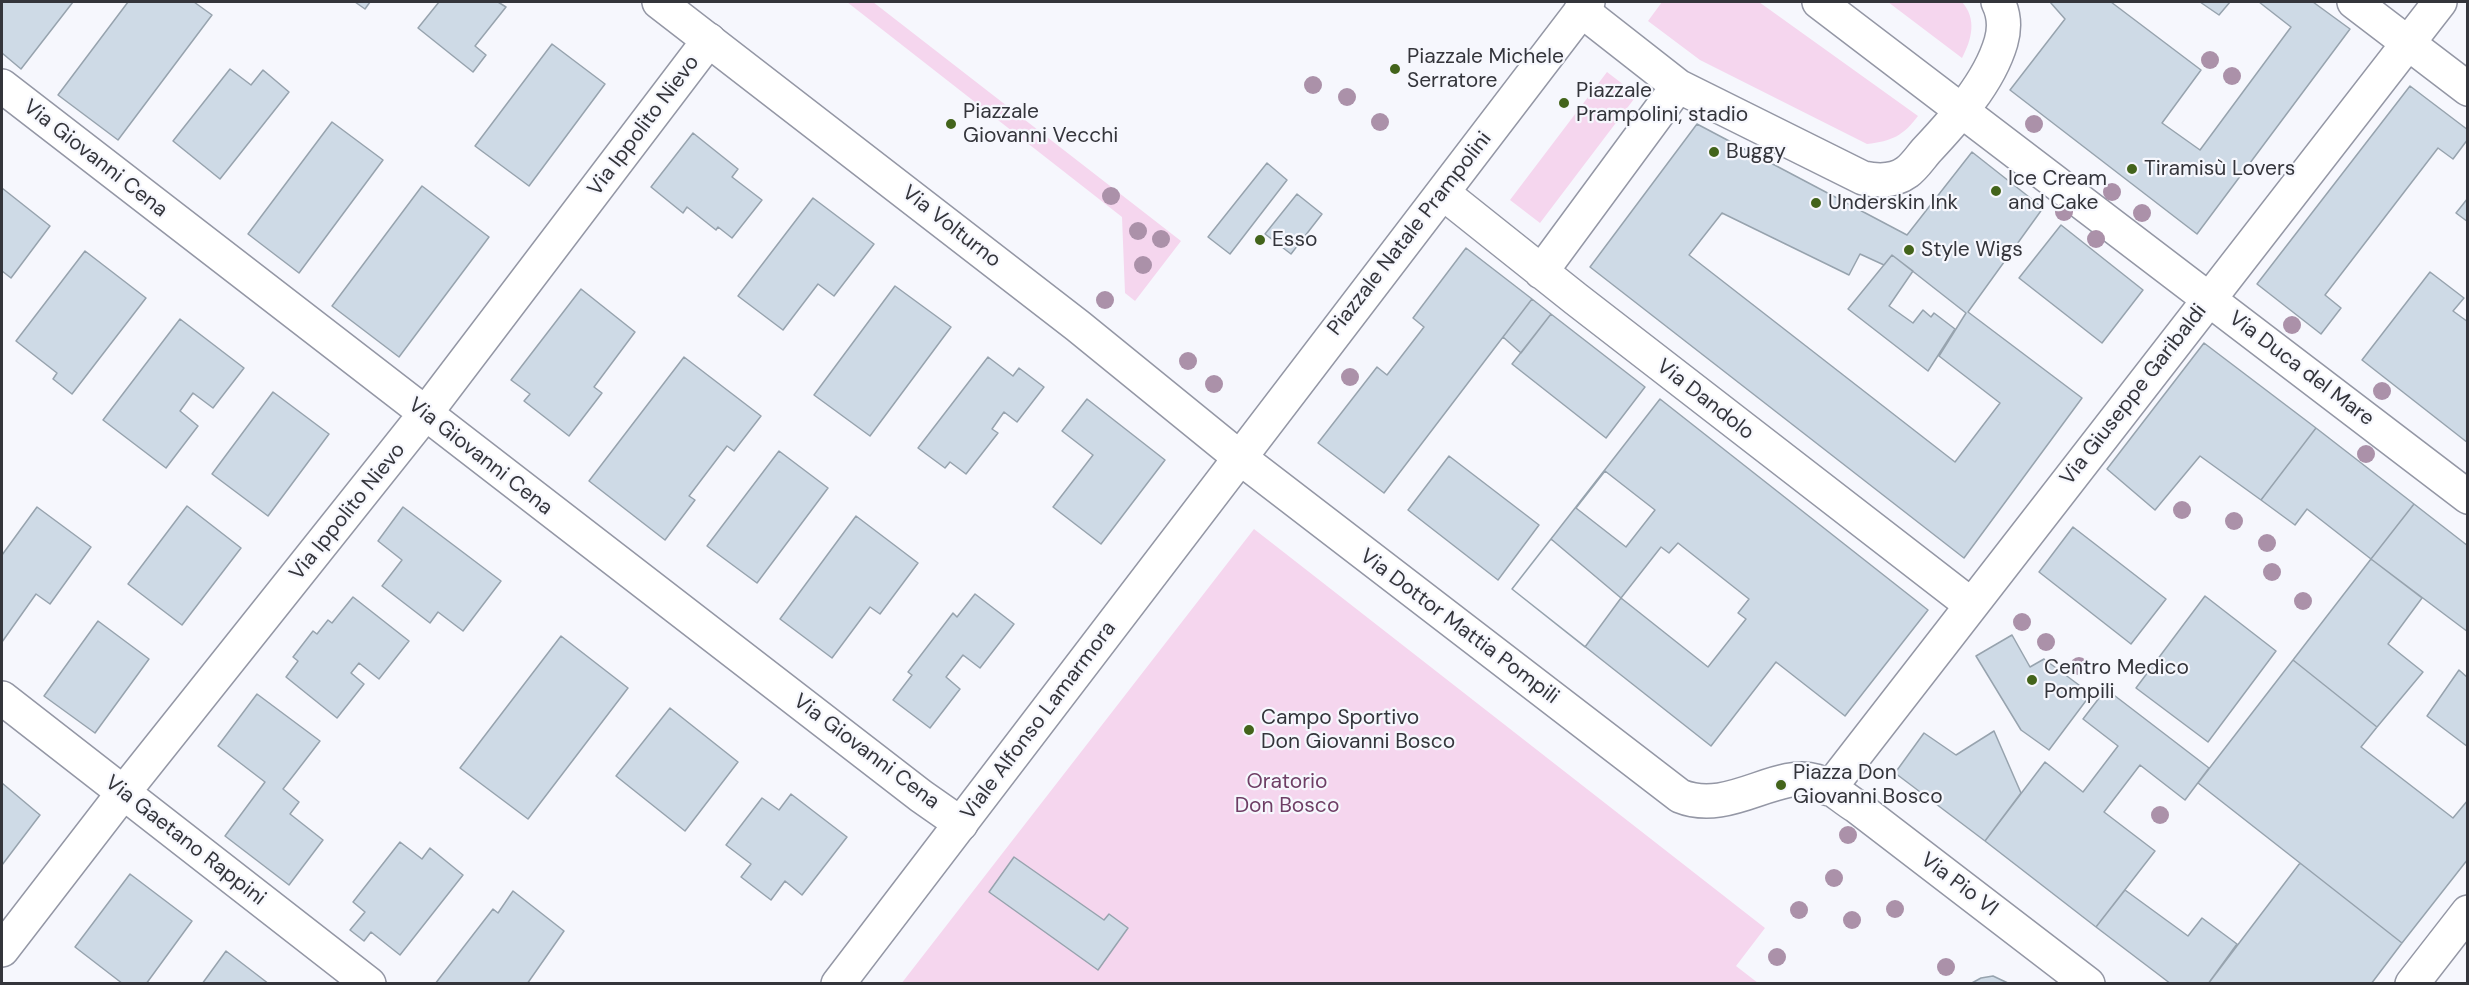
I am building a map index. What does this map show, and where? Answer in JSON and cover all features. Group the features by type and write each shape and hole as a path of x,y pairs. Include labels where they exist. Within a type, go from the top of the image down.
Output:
{"street":[{"name":"Via Volturno","path":"659,2 1078,326 1239,457"},
{"path":"1819,2 1961,112"},
{"name":"Piazzale Natale Prampolini","path":"1239,457 1585,6 1678,86 1863,178 1876,180 1895,178 1908,171 1961,112 1992,64 2002,41 2004,26 2002,10 1998,2"},
{"path":"2354,2 2468,88"},
{"name":"Via Giuseppe Garibaldi","path":"1829,789 1970,604 2210,300 2440,2"},
{"name":"Via Ippolito Nievo","path":"2,950 123,793 425,414 709,40"},
{"name":"Via Giovanni Cena","path":"2,86 903,782 961,824"},
{"path":"1541,272 1678,86"},
{"name":"Via Duca del Mare","path":"1961,112 2468,497"},
{"name":"Via Dandolo","path":"1443,192 1541,272 1970,604"},
{"name":"Via Dottor Mattia Pompili","path":"1239,457 1680,796 1693,801 1713,801 1801,779 1818,782 1829,789"},
{"name":"Viale Alfonso Lamarmora","path":"838,984 1239,457"},
{"name":"Via Gaetano Rappini","path":"2,698 369,984"},
{"name":"Via Pio VI","path":"1829,789 1856,806 2088,984"},
{"path":"2412,984 2468,912"}],"green space":[{"path":"847,2 873,2 1181,241 1135,301 1125,293 1122,217"},
{"path":"1662,2 1759,2 1918,116 1902,133 1883,141 1867,144 1700,60 1648,21"},
{"path":"1888,2 1962,2 1970,15 1971,29 1962,58"},
{"path":"1607,72 1637,95 1540,223 1510,200"},
{"name":"Oratorio Don Bosco","path":"1254,529 1765,928 1736,966 1758,983 901,984"}],"building":[{"path":"2,2 73,2 21,69 2,53"},
{"path":"128,2 194,2 212,15 118,140 58,95"},
{"path":"355,2 370,2 365,9"},
{"path":"439,2 498,2 506,7 475,46 486,55 473,72 418,28"},
{"path":"2050,2 2111,2 2201,70 2162,123 2200,150 2291,27 2259,2 2313,2 2350,29 2197,234 2010,90 2065,19"},
{"path":"2200,2 2230,2 2219,15"},
{"path":"552,44 605,84 529,186 475,146"},
{"path":"230,69 251,85 263,70 289,92 220,179 173,141"},
{"path":"2410,86 2468,130 2468,139 2453,159 2438,148 2325,295 2341,308 2321,334 2257,284"},
{"path":"332,122 383,160 299,273 248,234"},
{"path":"1697,124 1907,235 1972,152 2043,208 1968,312 2082,398 1964,558 1590,267","holes":["1722,213 1849,275 1860,254 1884,265 1892,255 1966,313 1939,356 2000,403 1955,462 1689,255"]},
{"path":"693,133 738,169 732,177 762,200 732,238 718,227 716,230 687,207 683,213 651,187"},
{"path":"1267,163 1287,180 1230,254 1208,237"},
{"path":"422,186 489,237 399,357 332,306"},
{"path":"2,188 50,226 11,278 2,271"},
{"path":"1297,194 1322,214 1291,254 1265,234"},
{"path":"813,198 874,244 834,296 818,284 783,330 738,296"},
{"path":"2468,198 2468,222 2456,213"},
{"path":"2061,225 2143,290 2102,343 2019,278"},
{"path":"1466,248 1532,299 1384,493 1318,443 1377,367 1387,375 1424,327 1413,318"},
{"path":"85,251 146,298 72,394 53,379 57,373 16,341"},
{"path":"1892,255 1913,271 1889,306 1913,323 1923,310 1931,317 1934,313 1955,329 1928,371 1848,309"},
{"path":"2430,272 2464,298 2453,311 2468,322 2468,443 2362,360"},
{"path":"895,286 951,327 870,436 814,395"},
{"path":"581,289 635,332 594,387 602,393 569,436 524,401 530,394 511,380"},
{"path":"1532,299 1551,314 1521,353 1503,337"},
{"path":"1551,314 1645,387 1606,438 1512,364"},
{"path":"180,319 244,368 213,408 193,393 180,411 198,426 166,468 103,420"},
{"path":"2204,343 2316,428 2261,500 2200,456 2155,510 2107,469"},
{"path":"684,357 761,416 734,451 727,446 689,496 695,500 665,540 589,481"},
{"path":"988,357 1013,376 1019,368 1044,387 1017,422 1004,412 992,429 998,433 966,474 950,462 945,468 918,448"},
{"path":"273,392 329,434 268,516 212,474"},
{"path":"1087,399 1165,460 1101,544 1053,507 1093,455 1062,431"},
{"path":"1660,399 1928,610 1845,716 1776,662 1711,746 1512,589"},
{"path":"2316,428 2414,504 2371,559 2307,509 2295,525 2261,500"},
{"path":"779,451 828,488 757,583 707,546"},
{"path":"1449,456 1539,525 1498,580 1408,510"},
{"path":"1605,471 1655,510 1626,547 1576,508"},
{"path":"2414,504 2468,546 2468,632 2371,559"},
{"path":"187,506 241,548 182,625 128,584"},
{"path":"37,507 91,547 50,604 36,594 2,642 2,555"},
{"path":"403,507 501,581 463,631 438,612 430,623 382,586 402,560 378,541"},
{"path":"856,516 918,563 880,614 870,607 832,658 780,619"},
{"path":"2073,527 2166,599 2131,644 2039,572"},
{"path":"1551,539 1621,598 1585,647 1512,589"},
{"path":"1678,543 1749,599 1738,613 1746,619 1708,667 1621,598 1661,547 1669,553"},
{"path":"2371,559 2422,598 2388,644 2423,672 2377,727 2293,660"},
{"path":"975,594 1014,624 980,668 963,655 946,677 960,689 930,728 893,700 912,675 908,672 953,613 957,617"},
{"path":"2205,596 2276,651 2208,742 2136,688"},
{"path":"353,597 409,641 379,679 359,663 351,673 364,684 337,718 286,677 298,661 293,657 313,631 317,634 328,620 332,623"},
{"path":"98,621 149,659 95,733 44,696"},
{"name":"Centro Medico Pompili","path":"2012,635 2030,667 2044,659 2091,694 2049,750 2021,730 1976,656"},
{"path":"561,636 628,688 528,819 460,768"},
{"path":"2293,660 2377,727 2361,747 2453,818 2468,800 2468,859 2402,943 2198,783"},
{"path":"2459,670 2468,678 2468,747 2427,716"},
{"path":"2106,689 2209,768 2185,800 2140,765 2104,812 2155,851 2096,927 1985,841 2045,762 2083,792 2118,746 2083,719"},
{"path":"257,694 320,741 283,789 299,802 290,814 323,840 289,885 225,836 265,782 218,746"},
{"path":"670,708 738,762 685,831 616,776"},
{"path":"1994,731 2021,793 1985,841 1895,773 1924,733 1956,755"},
{"path":"2,783 40,815 2,865"},
{"path":"791,794 847,837 802,895 785,881 771,900 741,877 751,864 726,845 762,798 779,810"},
{"path":"400,842 422,859 430,848 463,875 400,955 371,932 364,941 350,930 365,912 353,902"},
{"path":"1014,857 1104,920 1109,914 1128,928 1098,970 989,892"},
{"path":"2300,863 2402,943 2371,984 2208,984"},
{"path":"130,874 192,921 146,984 123,984 75,947"},
{"path":"2125,890 2188,936 2202,918 2237,944 2208,984 2171,984 2096,927"},
{"path":"513,891 564,931 527,984 435,984 493,909 498,913"},
{"path":"226,951 269,984 202,984"},
{"path":"1993,976 2010,984 1970,984 1981,978"}],"place":[{"name":"Piazzale Michele Serratore","path":"1395,69"},
{"name":"Piazzale Prampolini, stadio","path":"1564,103"},
{"name":"Piazzale Giovanni Vecchi","path":"951,124"},
{"name":"Buggy","path":"1714,152"},
{"name":"Tiramisù Lovers","path":"2132,169"},
{"name":"Ice Cream and Cake","path":"1996,191"},
{"name":"Underskin Ink","path":"1816,203"},
{"name":"Esso","path":"1260,240"},
{"name":"Style Wigs","path":"1909,250"},
{"name":"Centro Medico Pompili","path":"2032,680"},
{"name":"Campo Sportivo Don Giovanni Bosco","path":"1249,730"},
{"name":"Piazza Don Giovanni Bosco","path":"1781,785"}]}
